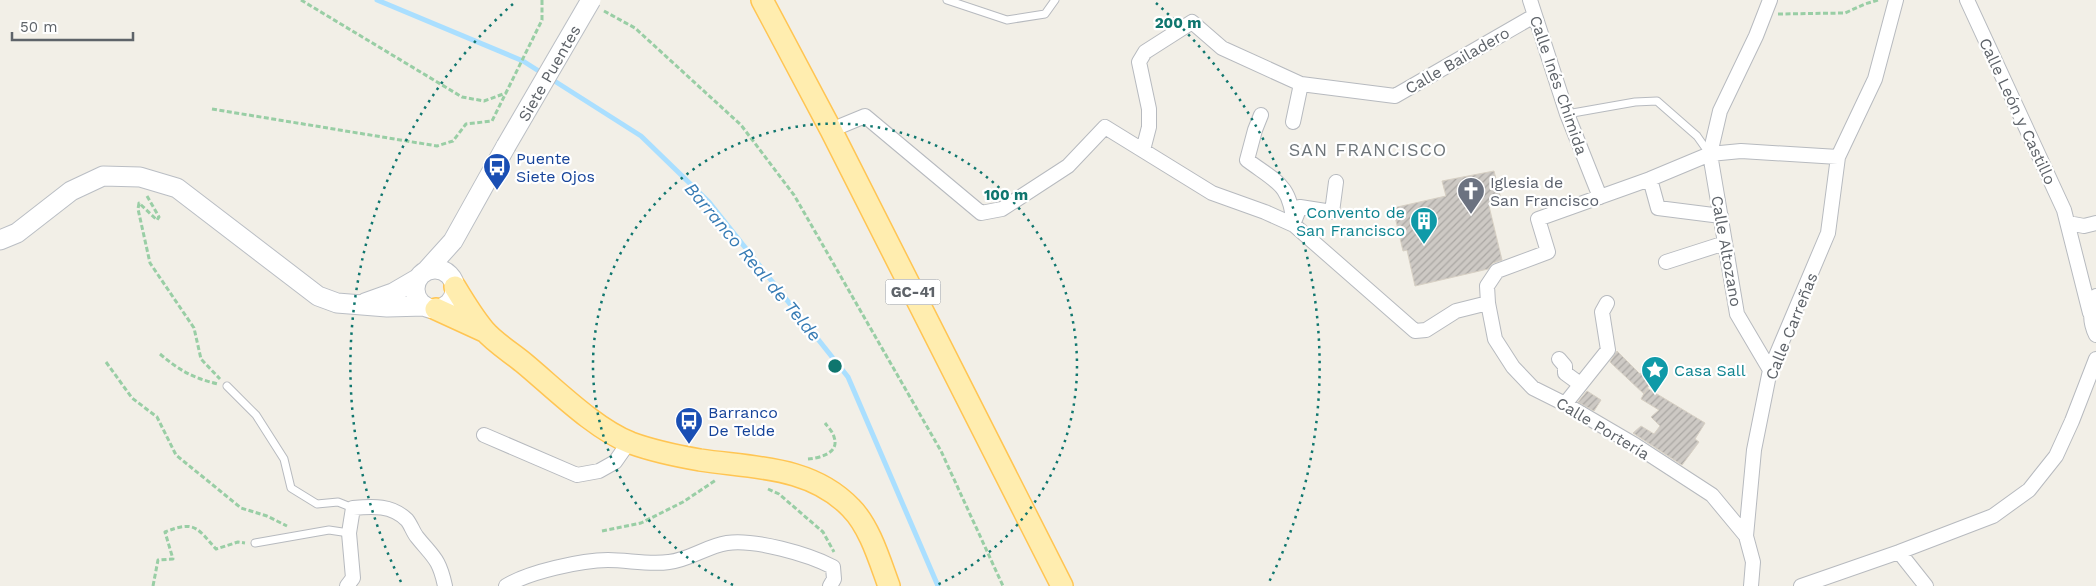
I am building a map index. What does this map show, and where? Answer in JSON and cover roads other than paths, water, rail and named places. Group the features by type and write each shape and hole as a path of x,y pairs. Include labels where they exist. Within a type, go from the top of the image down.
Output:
{"main road":[{"name":"GC-41","path":"762,0 831,130 1062,586"},
{"name":"Siete Puentes","path":"453,240 506,146 596,5"},
{"path":"0,240 17,233 71,191 104,176 140,176 177,188 318,296 336,303 362,304 387,308 442,308 452,300 454,283 451,262 453,240"},
{"path":"453,240 422,275 415,291 420,302 486,332 584,413 629,442 656,451 700,460 789,472 823,486 851,508 860,519 877,553 889,586"},
{"path":"362,304 393,293 422,275 438,269 444,271 454,283 486,332"}],"street":[{"name":"Calle Inés Chimida","path":"1530,0 1567,114 1600,197"},
{"path":"1710,154 1720,111 1770,0"},
{"name":"Calle Carreñas","path":"1751,586 1753,562 1746,536 1754,450 1770,370 1828,233 1838,157 1875,79 1896,0"},
{"name":"Calle León y Castillo","path":"1967,0 2068,223 2092,328 2096,335"},
{"name":"Calle Bailadero","path":"1143,150 1149,126 1149,109 1139,62 1144,52 1192,22 1222,48 1300,84 1395,96 1534,16"},
{"path":"1293,122 1300,84"},
{"path":"831,130 865,116 981,213 1002,209 1068,166 1105,128 1212,193 1265,212 1294,225 1415,331 1426,330 1456,311 1488,303"},
{"path":"1261,116 1255,130 1248,160 1284,188 1292,205 1294,225"},
{"path":"1600,197 1710,154 1741,151 1838,157"},
{"name":"Calle Altozano","path":"1710,154 1738,314 1770,370"},
{"path":"1650,179 1658,208 1721,216"},
{"path":"1294,225 1300,207 1332,212 1336,182"},
{"name":"Calle Portería","path":"1600,197 1538,219 1548,252 1497,271 1487,286 1488,303 1495,339 1513,367 1533,388 1565,404 1635,445 1712,495 1746,536"},
{"path":"2068,223 2084,226 2096,223"},
{"path":"1666,262 1725,243"},
{"path":"2090,313 2096,296"},
{"path":"1565,404 1608,350 1602,312 1607,303"},
{"path":"1559,359 1565,366 1565,374 1580,384"},
{"path":"1801,586 1899,552 1993,516 2029,490 2056,456 2096,359"},
{"path":"484,435 577,475 599,472 615,462 629,442"},
{"path":"347,586 353,578 348,533 353,508 377,505 398,513 408,522 416,536 437,559 445,586"},
{"path":"506,586 527,575 594,561 669,562 727,543 785,549 823,562 833,567 834,579 830,586"},
{"path":"1899,552 1926,586"}],"lane":[{"path":"947,0 1007,20 1045,14 1055,0"},
{"path":"1567,114 1635,102 1657,101 1697,136 1710,154"},
{"path":"227,386 256,415 284,459 291,488 317,504 338,502 353,508"},
{"path":"256,543 329,530 348,533"}],"waterway":[{"name":"Barranco Real de Telde","path":"377,0 523,61 641,136 709,202 848,377 938,586"}],"place":[{"name":"Puente Siete Ojos","path":"497,191"},
{"name":"Iglesia de San Francisco","path":"1471,215"},
{"name":"Convento de San Francisco","path":"1424,245"},
{"name":"Casa Sall","path":"1655,394"},
{"name":"Barranco De Telde","path":"689,445"}],"district":[{"name":"SAN FRANCISCO","path":"1368,150"}]}
